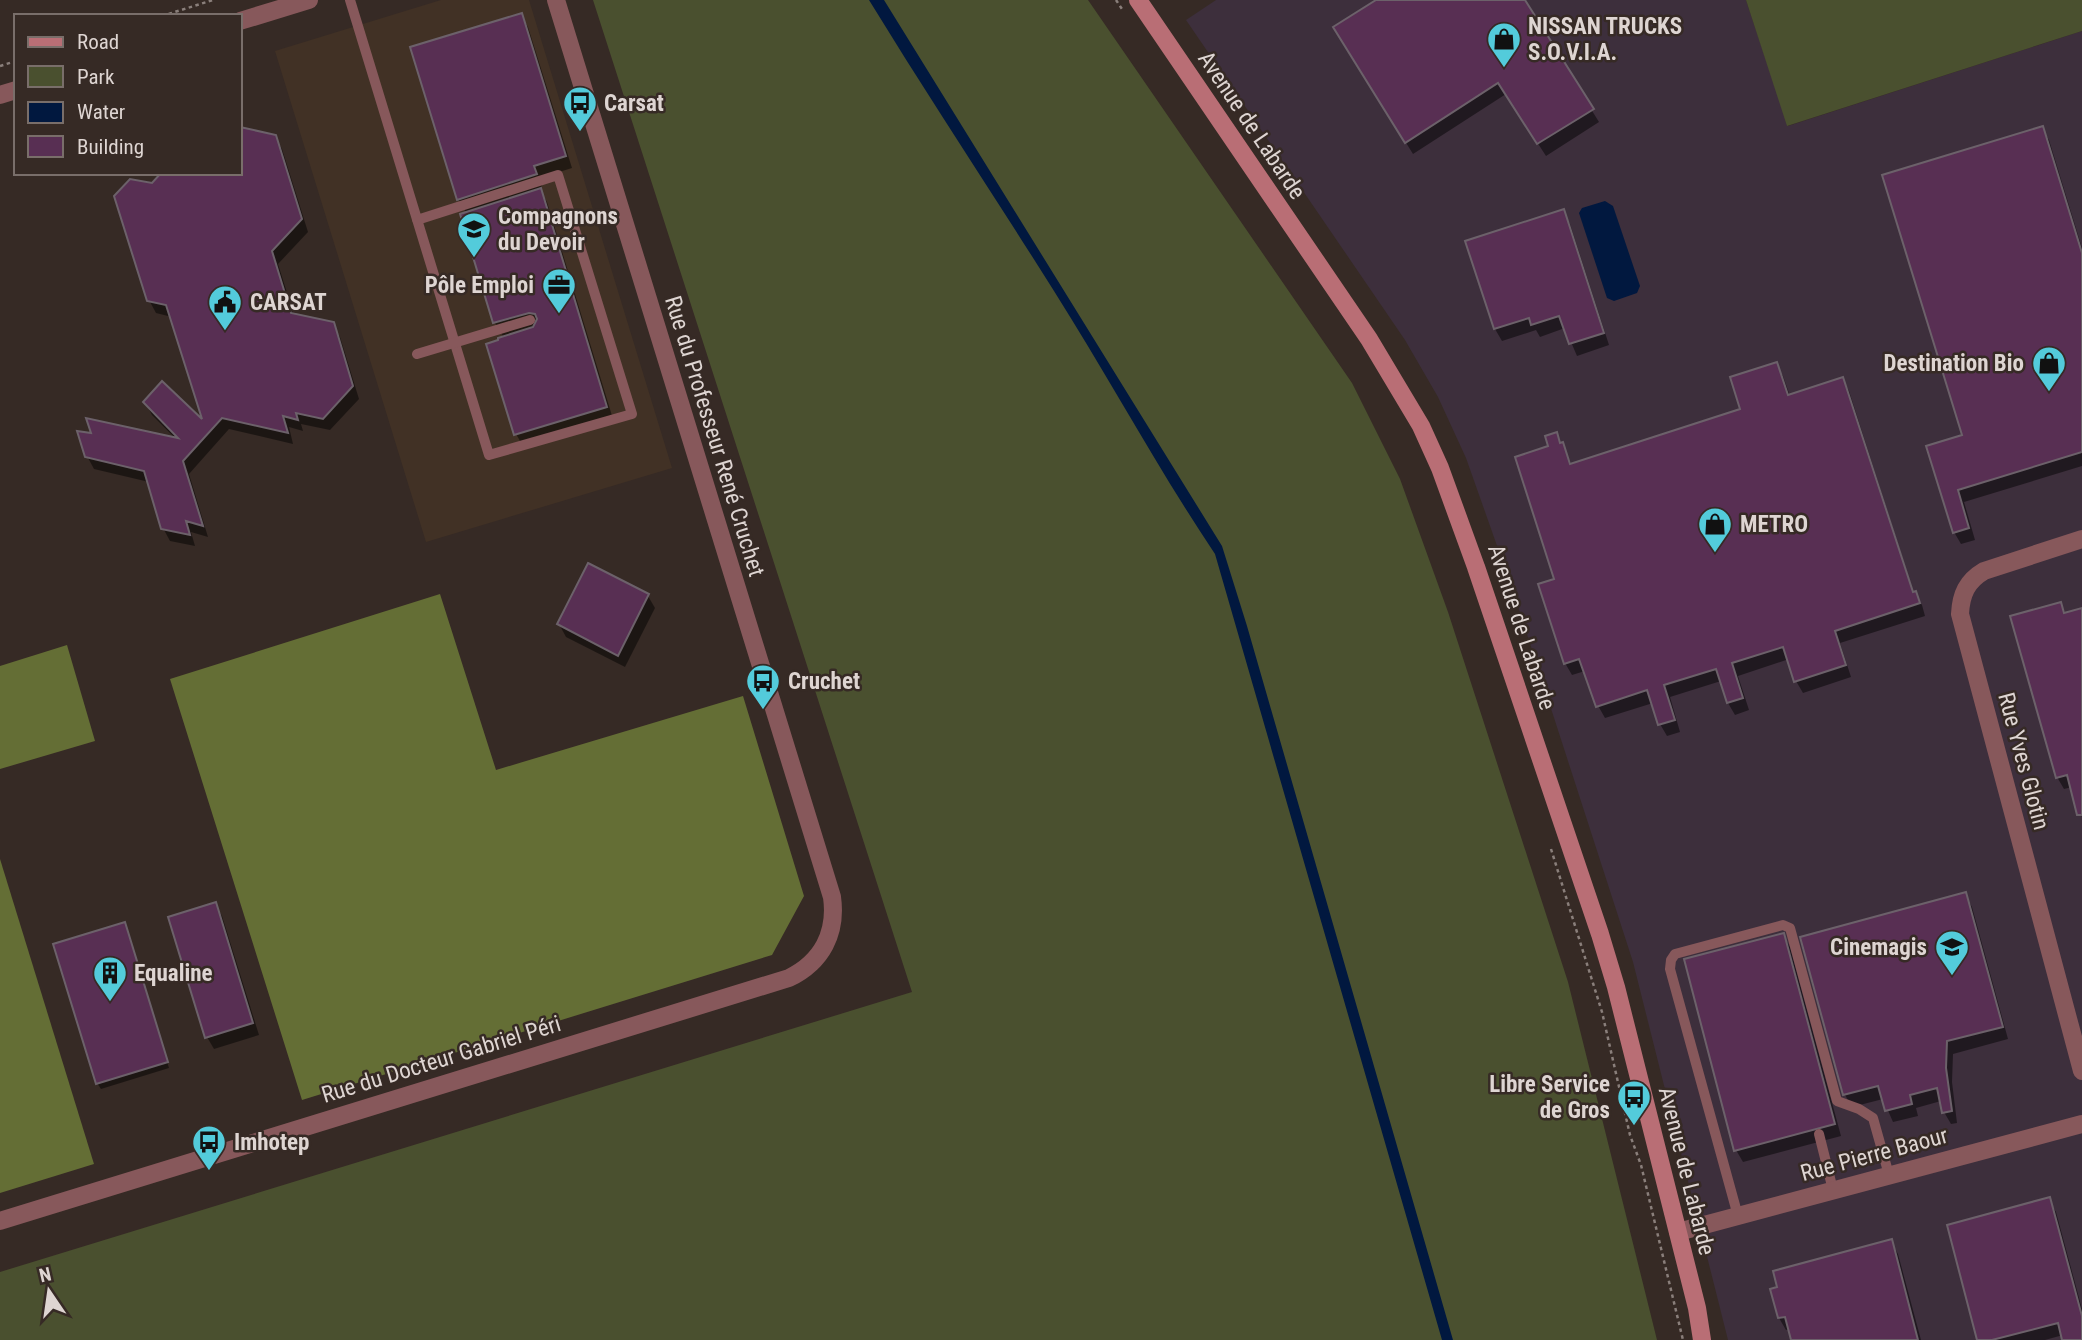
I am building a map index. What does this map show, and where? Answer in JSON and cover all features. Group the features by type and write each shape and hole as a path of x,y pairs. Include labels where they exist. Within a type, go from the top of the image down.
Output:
{"main road":[{"name":"Avenue de Labarde","path":"1130,5 1369,339 1421,426 1440,468 1476,567 1616,987 1697,1308 1702,1340"}],"street":[{"path":"242,20 309,0"},
{"name":"Rue du Professeur René Cruchet","path":"556,0 828,886"},
{"name":"Rue Yves Glotin","path":"2082,539 1984,571 1974,577 1961,600 1960,614 2082,1071"},
{"name":"Rue du Docteur Gabriel Péri","path":"0,1221 789,978 811,965 826,945 831,933 834,909 828,886"},
{"name":"Rue Pierre Baour","path":"1678,1232 2082,1124"}],"lane":[{"path":"350,0 489,455 632,414 558,175 418,220"},
{"path":"417,354 530,320"},
{"path":"1738,1216 1670,969 1675,954 1783,925 1790,929 1837,1101 1859,1109 1873,1118 1889,1175"},
{"path":"1819,1134 1833,1190"}],"path":[{"path":"168,14 213,0"},
{"path":"1116,0 1130,5"},
{"path":"1550,846 1602,1012 1630,1135 1641,1165 1683,1340"}],"shaded area":[{"name":"Compagnons du Devoir","path":"441,0 529,0 672,468 426,542 275,51"},
{"path":"1216,0 1746,0 1788,126 2082,31 2082,1340 1728,1340 1633,962 1513,591 1466,458 1438,397 1405,340 1186,20"}],"green space":[{"path":"593,0 1088,0 1352,383 1400,479 1448,612 1568,982 1657,1340 0,1340 0,1272 912,992"},
{"path":"1746,0 2082,0 2082,31 1787,126"},
{"path":"440,594 496,770 743,696 804,896 772,955 302,1100 170,679"},
{"path":"67,645 95,741 0,769 0,666"},
{"path":"0,859 94,1164 0,1193"}],"water":[{"path":"869,0 884,0 1222,546 1453,1340 1442,1340 1215,554 1054,291"},
{"path":"1605,201 1613,206 1640,286 1637,293 1614,301 1607,298 1579,213 1582,208"}],"building":[{"path":"1376,0 1525,0 1594,109 1537,144 1498,83 1405,143 1333,27"},
{"path":"522,13 566,156 534,166 537,174 457,200 410,47"},
{"path":"2043,126 2082,253 2082,452 1958,490 1969,528 1953,533 1926,446 1962,435 1882,175"},
{"name":"CARSAT","path":"242,127 276,135 302,219 272,251 291,313 334,322 353,386 323,419 296,413 298,420 283,416 288,433 222,418 183,461 203,526 186,521 190,535 161,529 144,471 85,457 77,431 91,433 86,418 178,438 143,402 162,381 202,419 166,305 147,301 114,196 130,179 152,183 159,175 242,175"},
{"name":"Pôle Emploi","path":"541,188 607,407 514,435 486,344 533,327 537,319 535,314 529,313 493,323 460,214"},
{"path":"1564,209 1604,333 1569,344 1559,316 1531,325 1529,318 1494,329 1465,241"},
{"path":"1777,362 1788,395 1843,377 1913,592 1916,591 1920,603 1835,631 1846,665 1794,682 1783,647 1732,663 1743,698 1727,703 1716,669 1664,685 1675,720 1658,725 1647,690 1596,707 1579,659 1564,664 1538,584 1554,579 1515,457 1548,446 1545,436 1557,432 1570,464 1740,409 1730,377"},
{"path":"588,563 649,594 618,656 557,624"},
{"path":"2061,602 2064,613 2082,608 2082,815 2077,815 2067,775 2056,778 2010,616"},
{"path":"1966,892 2003,1027 1947,1041 1946,1068 1952,1111 1942,1113 1937,1088 1910,1095 1912,1104 1885,1111 1878,1086 1843,1095 1800,937"},
{"path":"216,902 253,1023 205,1038 168,917"},
{"name":"Equaline","path":"125,922 168,1062 96,1084 53,944"},
{"path":"1784,933 1835,1124 1734,1151 1684,959"},
{"path":"2050,1197 2082,1316 2082,1340 2062,1340 2058,1323 1992,1340 1977,1340 1947,1225"},
{"path":"1892,1239 1918,1340 1791,1340 1785,1317 1778,1318 1770,1289 1777,1287 1773,1271"}],"place":[{"name":"NISSAN TRUCKS S.O.V.I.A.","path":"1504,69"},
{"name":"Carsat","path":"580,133"},
{"name":"Compagnons du Devoir","path":"474,259"},
{"name":"Pôle Emploi","path":"559,315"},
{"name":"CARSAT","path":"225,332"},
{"name":"Destination Bio","path":"2049,393"},
{"name":"METRO","path":"1715,554"},
{"name":"Cruchet","path":"763,711"},
{"name":"Cinemagis","path":"1952,977"},
{"name":"Equaline","path":"110,1003"},
{"name":"Libre Service de Gros","path":"1634,1127"},
{"name":"Imhotep","path":"209,1172"}]}
